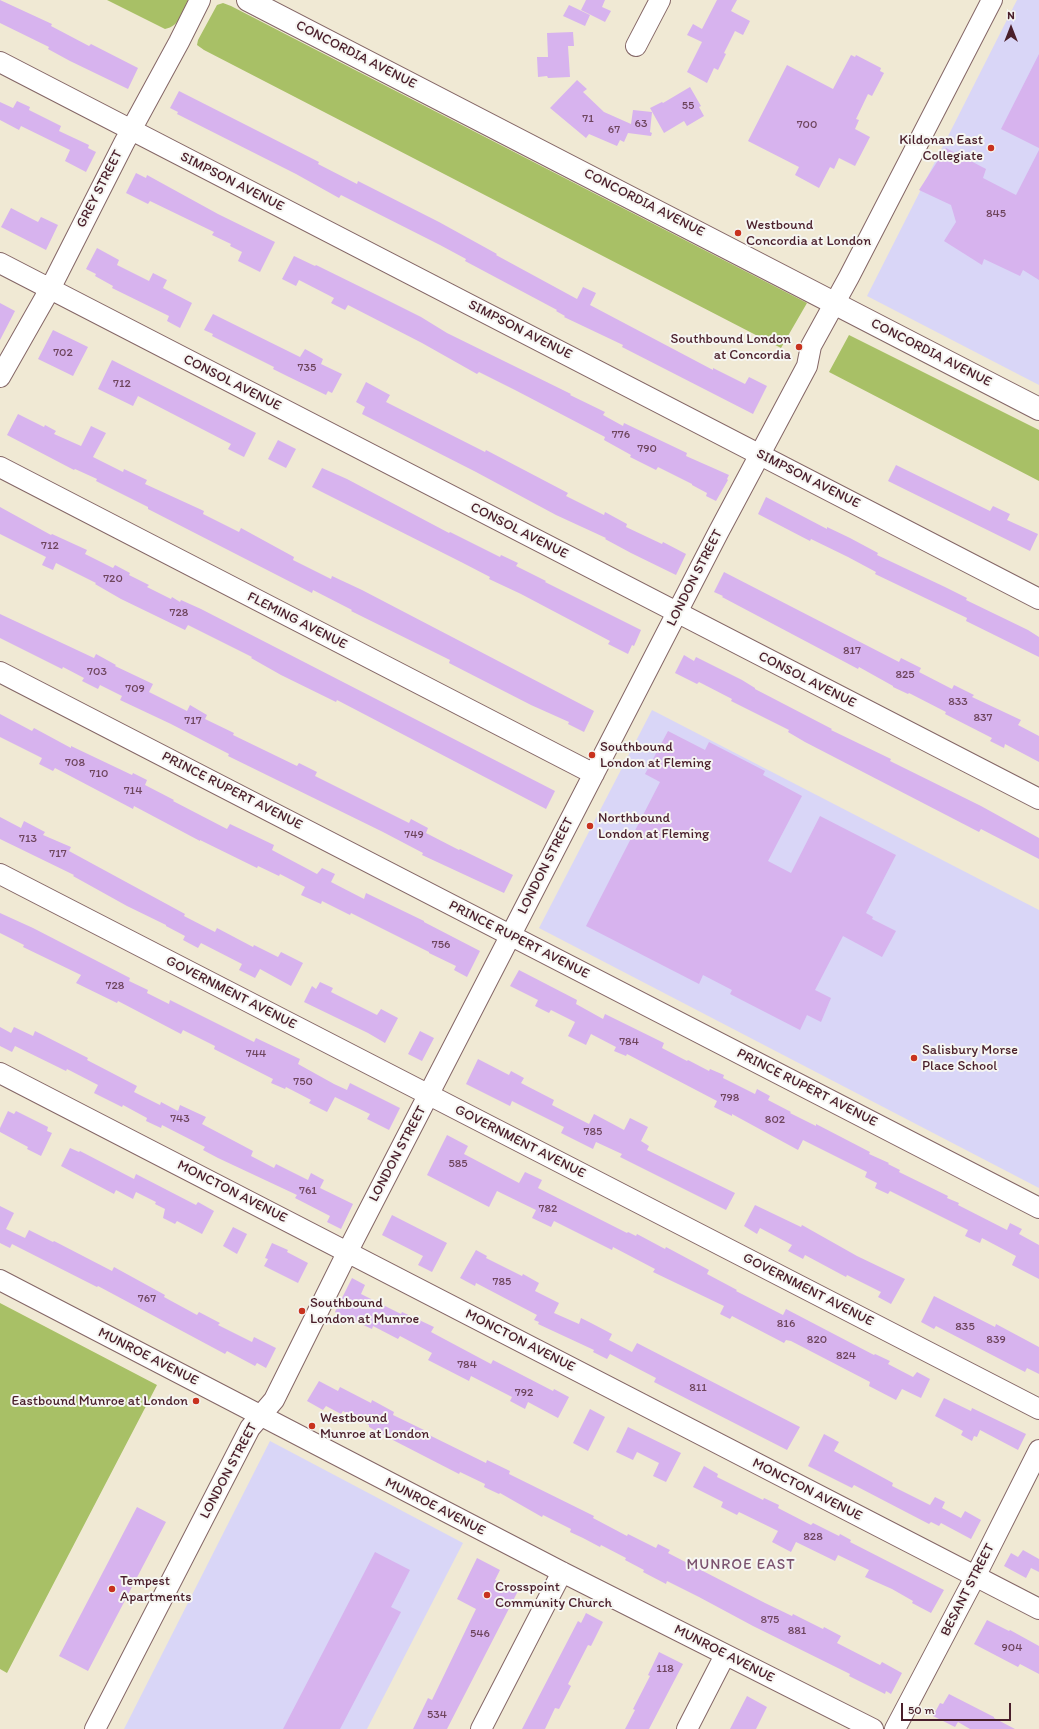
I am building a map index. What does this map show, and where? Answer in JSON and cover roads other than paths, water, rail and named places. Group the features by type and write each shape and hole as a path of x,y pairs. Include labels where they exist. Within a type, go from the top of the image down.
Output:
{"main road":[{"name":"CONCORDIA AVENUE","path":"248,0 679,221 1039,409"}],"street":[{"name":"GREY STREET","path":"0,377 50,289 131,130 200,0"},
{"path":"636,46 660,0"},
{"name":"LONDON STREET","path":"95,1729 250,1428 274,1400 347,1252 510,935 677,612 807,366 811,346 849,277 992,0"},
{"name":"SIMPSON AVENUE","path":"0,62 1039,599"},
{"name":"CONSOL AVENUE","path":"0,263 1039,799"},
{"name":"FLEMING AVENUE","path":"0,467 594,774"},
{"name":"PRINCE RUPERT AVENUE","path":"0,672 1039,1208"},
{"name":"GOVERNMENT AVENUE","path":"0,874 1039,1409"},
{"name":"MONCTON AVENUE","path":"0,1073 1039,1609"},
{"name":"MUNROE AVENUE","path":"0,1280 562,1572 873,1729"},
{"name":"BESANT STREET","path":"895,1729 975,1577 1039,1450"},
{"path":"481,1729 562,1572"},
{"path":"687,1729 725,1655"}],"place":[{"name":"Kildonan East Collegiate","path":"991,148"},
{"name":"Westbound Concordia at London","path":"738,233"},
{"name":"Southbound London at Concordia","path":"799,347"},
{"name":"Southbound London at Fleming","path":"592,755"},
{"name":"Northbound London at Fleming","path":"590,826"},
{"name":"Salisbury Morse Place School","path":"914,1058"},
{"name":"Southbound London at Munroe","path":"302,1311"},
{"name":"Eastbound Munroe at London","path":"196,1401"},
{"name":"Westbound Munroe at London","path":"312,1426"},
{"name":"Tempest Apartments","path":"112,1589"},
{"name":"Crosspoint Community Church","path":"487,1595"}],"district":[{"name":"MUNROE EAST","path":"741,1565"}]}
